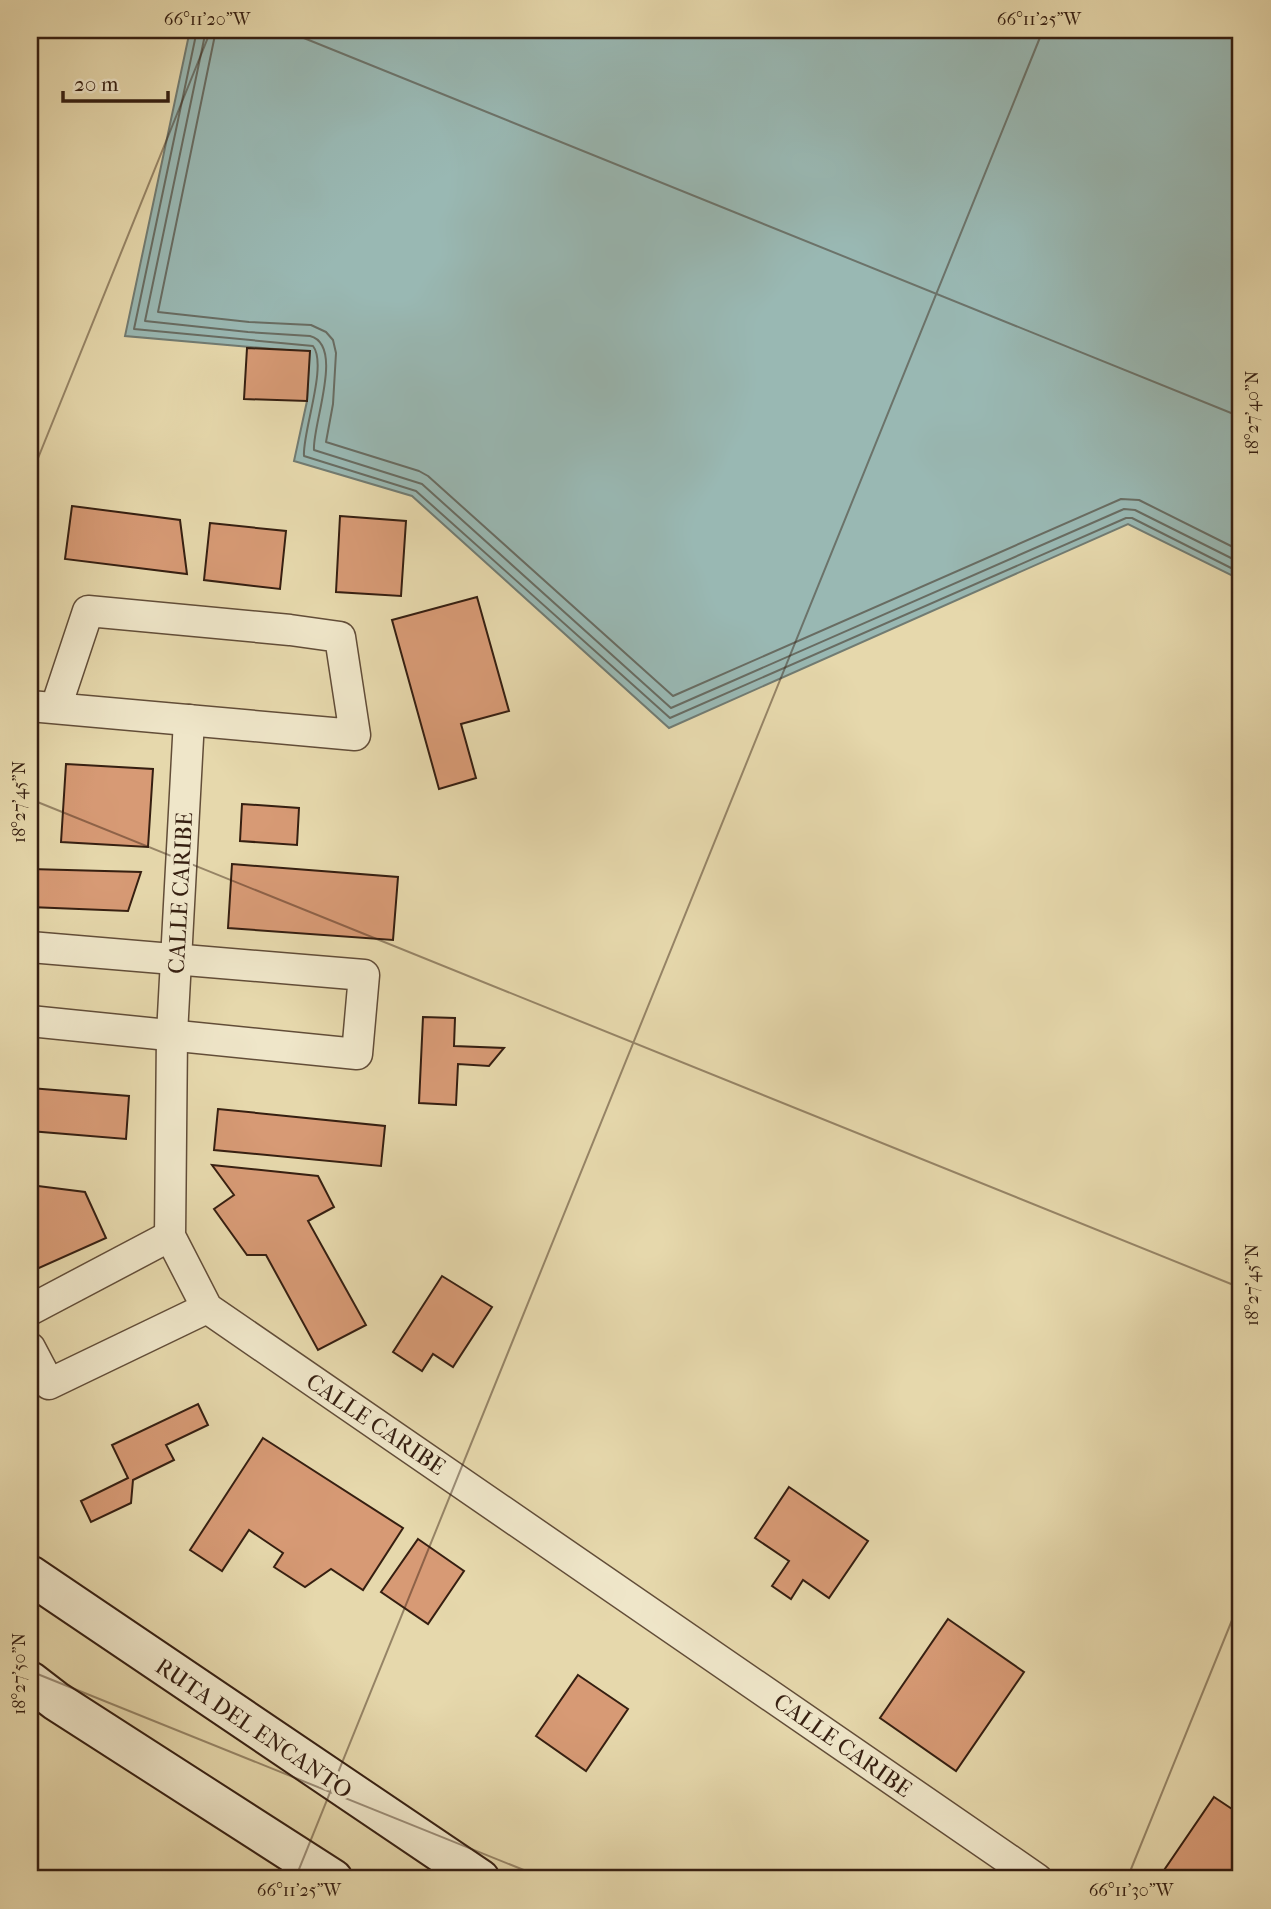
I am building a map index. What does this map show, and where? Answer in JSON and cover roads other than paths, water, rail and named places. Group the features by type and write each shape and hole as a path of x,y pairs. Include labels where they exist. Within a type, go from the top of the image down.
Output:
{"main road":[{"name":"RUTA DEL ENCANTO","path":"30,1575 480,1879"},
{"path":"35,1686 333,1879"}],"street":[{"path":"88,611 289,630 340,638 355,735 189,720 43,706 88,611"},
{"name":"CALLE CARIBE","path":"189,720 172,1034 170,1236 206,1308 1037,1879"},
{"path":"30,947 364,975 358,1054 30,1021"},
{"path":"30,1310 170,1236"},
{"path":"30,1348 49,1384 206,1308"}],"water":[{"path":"190,30 1241,30 1241,580 1128,524 669,728 412,496 294,461 307,401 309,352 125,336"}]}
